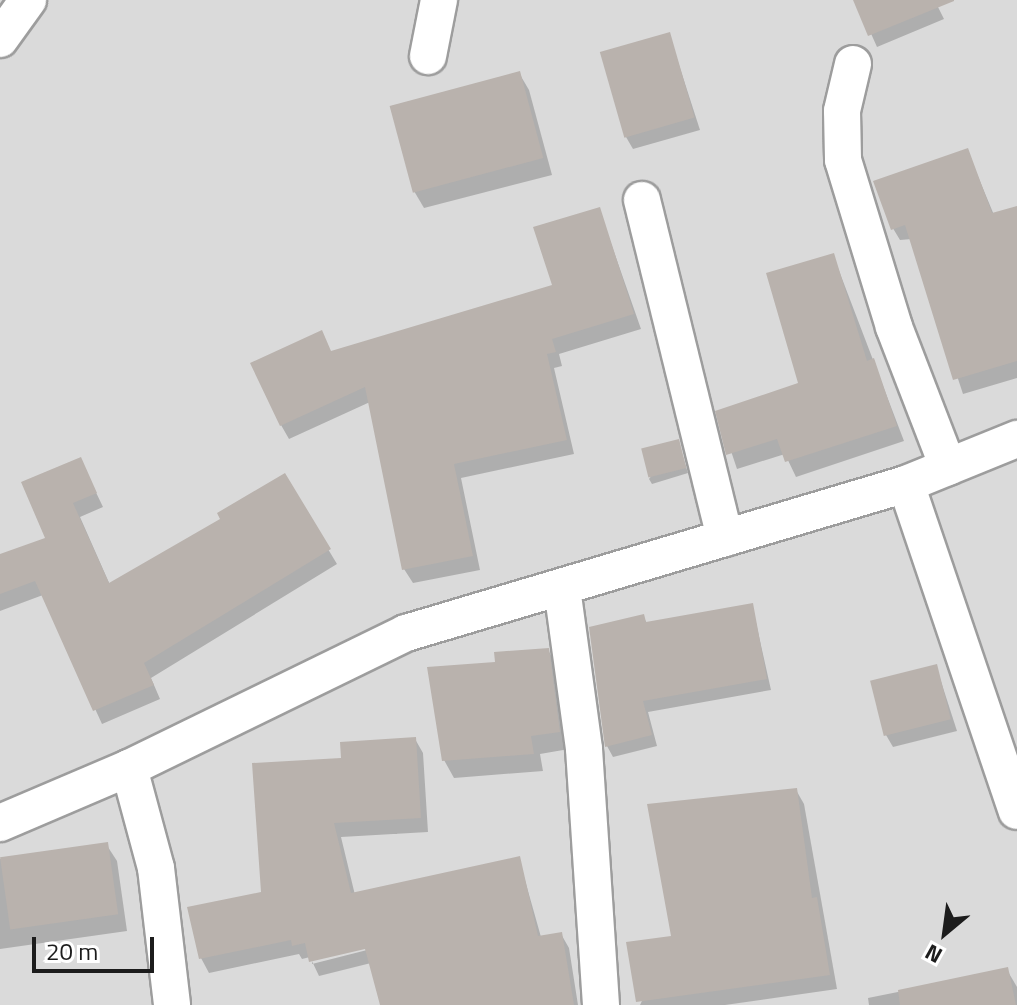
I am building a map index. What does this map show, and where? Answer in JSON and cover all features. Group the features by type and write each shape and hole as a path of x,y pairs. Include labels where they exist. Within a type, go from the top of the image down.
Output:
{"street":[{"path":"0,39 28,0"},
{"path":"428,56 439,0"},
{"path":"853,64 842,111 843,160 894,327 948,467"},
{"path":"642,200 725,538"},
{"path":"0,823 129,768 406,633 906,484 1017,439"},
{"path":"906,484 1017,811"},
{"path":"562,588 584,749 601,1005"},
{"path":"129,768 156,868 172,1005"}],"shaded area":[{"path":"0,0 1017,0 1017,1005 0,1005"}],"building":[{"path":"853,0 954,0 954,1 868,36"},
{"path":"670,32 695,118 624,138 600,52"},
{"path":"520,71 543,158 413,193 390,106"},
{"path":"968,148 992,213 1017,206 1017,361 953,380 905,225 891,230 873,181"},
{"path":"600,207 634,314 552,339 556,352 547,354 567,440 454,464 473,556 402,570 365,387 280,426 250,363 322,330 331,351 552,285 533,227"},
{"path":"834,253 867,361 874,358 897,426 785,462 777,439 726,455 715,411 798,383 766,273"},
{"path":"679,439 686,468 648,478 641,448"},
{"path":"81,457 97,493 73,503 109,583 220,519 217,513 285,473 331,549 144,663 154,685 93,711 35,581 0,594 0,554 45,538 21,482"},
{"path":"753,603 767,679 643,701 652,735 605,747 589,627 644,614 646,622"},
{"path":"549,648 560,732 531,736 534,754 442,761 427,667 495,662 494,652"},
{"path":"937,664 951,719 884,736 870,681"},
{"path":"416,737 421,818 334,823 351,893 520,856 538,936 562,932 574,1005 380,1005 365,949 309,962 305,943 292,946 291,940 199,959 187,907 261,892 252,763 341,758 340,742"},
{"path":"797,788 812,898 817,897 830,975 636,1002 626,942 671,936 647,804"},
{"path":"108,842 118,914 10,929 0,857"},
{"path":"1008,967 1016,1005 900,1005 898,990"}]}
